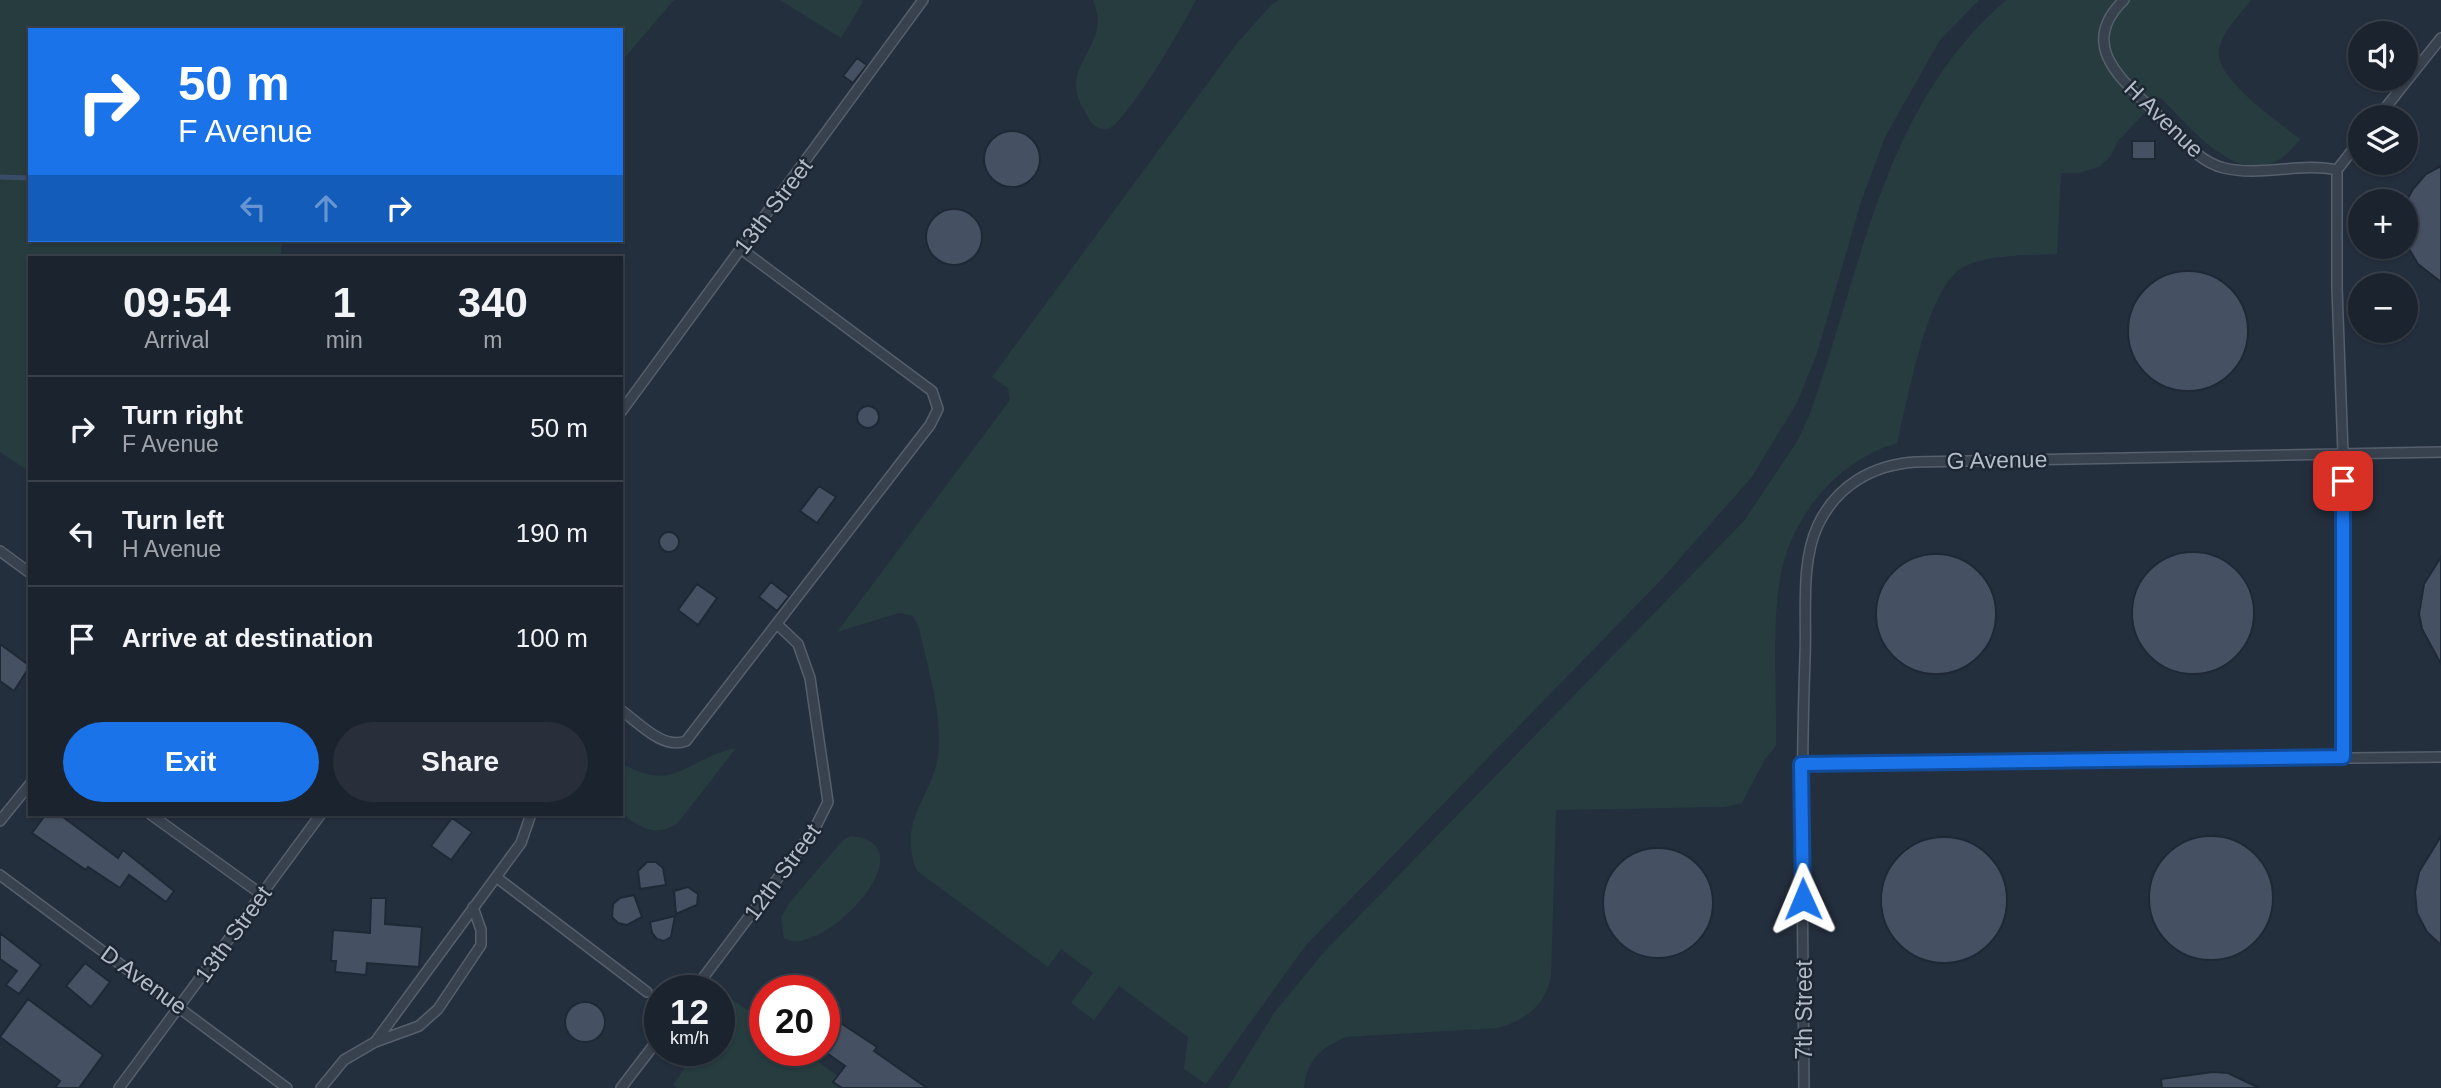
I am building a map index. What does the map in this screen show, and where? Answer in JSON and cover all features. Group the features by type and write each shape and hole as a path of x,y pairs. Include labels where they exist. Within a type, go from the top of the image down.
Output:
{"lane":[{"name":"13th Street","path":"623,409 923,0"},
{"name":"H Avenue","path":"2124,0 2115,9 2104,38 2110,64 2128,87 2192,150 2212,164 2235,170 2325,167 2337,170"},
{"path":"2388,105 2441,38"},
{"path":"2343,757 2343,454 2337,288 2337,170 2348,156"},
{"path":"623,711 664,742 677,745 686,741 930,425 938,409 932,391 741,249"},
{"name":"G Avenue","path":"1801,764 1811,545 1832,502 1863,475 1885,466 1915,462 2441,452"},
{"path":"0,551 28,572"},
{"name":"12th Street","path":"705,975 814,830 828,802 807,664 792,636 778,625"},
{"path":"1801,764 2441,757"},
{"name":"7th Street","path":"1801,764 1804,1088"},
{"path":"0,821 28,786"},
{"path":"153,816 261,894"},
{"name":"13th Street","path":"119,1088 320,816"},
{"path":"375,1042 521,843 530,816"},
{"name":"D Avenue","path":"0,874 287,1088"},
{"path":"496,877 644,990"},
{"path":"321,1088 344,1060 375,1042 419,1026 438,1009 481,945 481,930 473,907"},
{"path":"621,1088 644,1058"}],"green space":[{"path":"0,0 674,0 623,60 623,28 28,28 28,242 285,242 281,247 281,256 28,256 28,471 0,452"},
{"path":"780,0 861,0 863,2 841,38"},
{"path":"1093,0 1196,0 1144,87 1119,120 1107,129 1096,127 1090,121 1078,98 1076,86 1081,64 1096,33 1098,18"},
{"path":"1279,0 1979,0 1940,40 1885,137 1861,202 1817,353 1798,401 1751,478 1660,581 1306,945 1206,1084 1184,1069 1188,1037 1119,986 1094,1020 1071,1003 1093,973 1061,949 1048,967 917,871 911,835 914,820 937,762 939,744 935,700 919,628 913,616 899,613 837,632 1010,400 1008,388 992,377 1238,42 1272,4"},
{"path":"2006,0 2251,0 2224,36 2219,50 2220,61 2237,86 2250,99 2300,139 2282,158 2263,166 2244,165 2226,157 2208,144 2160,97 2118,141 2110,157 2099,167 2079,173 2061,173 2057,254 1984,260 1962,268 1949,280 1938,298 1920,348 1897,443 1856,462 1838,476 1808,510 1787,551 1781,573 1776,614 1776,746 1765,759 1742,803 1725,807 1556,810 1551,975 1544,995 1533,1010 1498,1028 1346,1037 1323,1050 1312,1062 1304,1088 1228,1088 1274,1013 1324,952 1744,521 1798,440 1809,416 1862,248 1903,140 1930,90 1964,43"},
{"path":"736,748 678,823 662,830 648,829 623,814 623,764 639,772 667,775"},
{"path":"851,836 873,843 880,858 876,877 862,898 843,918 822,933 801,941 784,938 781,917 790,902 843,840"},
{"path":"735,1001 749,1012 749,1066 824,1066 854,1088 677,1088 673,1085 686,1066 735,1066"}],"building":[{"path":"857,58 867,65 853,83 843,76"},
{"path":"1012,131 1027,136 1035,144 1040,159 1035,174 1027,182 1012,187 997,182 989,174 984,159 989,144 997,136"},
{"path":"2132,141 2155,141 2155,159 2132,159"},
{"path":"2441,166 2441,282 2415,259 2418,259 2418,189 2413,189 2426,174"},
{"path":"949,209 959,209 974,217 980,226 980,248 974,257 959,265 949,265 931,253 926,242 926,232 938,214"},
{"path":"2188,271 2211,275 2231,288 2244,308 2248,331 2244,354 2231,374 2211,387 2188,391 2165,387 2145,374 2132,354 2128,331 2132,308 2145,288 2165,275"},
{"path":"868,406 876,409 879,417 876,425 868,428 860,425 857,417 860,409"},
{"path":"819,486 836,497 817,523 800,511"},
{"path":"669,532 676,535 679,542 676,549 669,552 662,549 659,542 662,535"},
{"path":"2193,552 2216,557 2236,570 2249,590 2254,613 2249,636 2236,656 2216,669 2193,674 2170,669 2150,656 2137,636 2132,613 2137,590 2150,570 2170,557"},
{"path":"1936,554 1959,558 1979,571 1992,591 1996,614 1992,637 1979,657 1959,670 1936,674 1913,670 1893,657 1880,637 1876,614 1880,591 1893,571 1913,558"},
{"path":"2441,557 2441,664 2422,629 2419,614 2424,584"},
{"path":"771,582 789,596 777,611 759,597"},
{"path":"697,584 717,598 698,625 678,610"},
{"path":"0,644 28,665 28,669 14,691 0,681"},
{"path":"45,816 62,816 118,858 123,850 174,891 166,902 129,875 120,888 88,867 86,870 32,833"},
{"path":"452,818 472,832 451,860 431,846"},
{"path":"2211,836 2235,841 2255,854 2268,874 2273,898 2268,922 2255,942 2235,955 2211,960 2187,955 2167,942 2154,922 2149,898 2154,874 2167,854 2187,841"},
{"path":"2441,836 2441,945 2427,932 2417,913 2415,892 2419,872"},
{"path":"1944,837 1968,842 1989,855 2002,876 2007,900 2002,924 1989,945 1968,958 1944,963 1920,958 1899,945 1886,924 1881,900 1886,876 1899,855 1920,842"},
{"path":"1658,848 1679,853 1697,864 1708,882 1713,903 1708,924 1697,942 1679,953 1658,958 1637,953 1619,942 1608,924 1603,903 1608,882 1619,864 1637,853"},
{"path":"647,862 656,862 663,868 666,885 640,889 638,871"},
{"path":"688,887 698,894 697,905 676,914 674,891"},
{"path":"634,895 642,917 627,925 618,923 612,917 613,904 620,898"},
{"path":"371,898 386,898 385,924 422,927 419,967 367,963 366,975 335,972 336,961 331,961 333,930 370,933"},
{"path":"675,916 671,937 664,941 657,939 652,933 650,922"},
{"path":"0,933 41,965 19,994 6,985 17,971 0,959"},
{"path":"85,963 110,982 91,1007 66,986"},
{"path":"28,999 103,1055 79,1088 55,1088 60,1081 0,1037"},
{"path":"585,1002 599,1008 605,1022 599,1036 585,1042 571,1036 565,1022 571,1008"},
{"path":"840,1023 877,1047 874,1051 927,1088 842,1088 833,1082 845,1066 840,1062"},
{"path":"2213,1072 2228,1073 2259,1088 2162,1088 2161,1079"}],"waterway":[{"path":"0,177 28,178"}],"route":[{"path":"1803,899 1801,764 2343,757 2343,481"}]}
